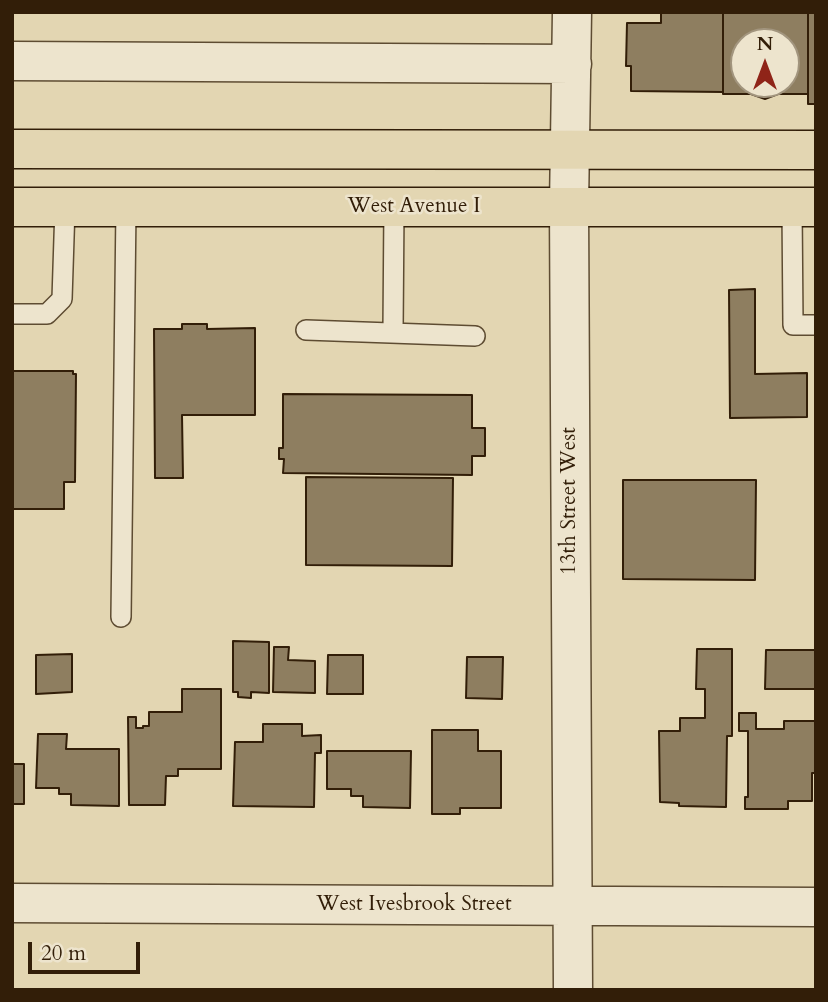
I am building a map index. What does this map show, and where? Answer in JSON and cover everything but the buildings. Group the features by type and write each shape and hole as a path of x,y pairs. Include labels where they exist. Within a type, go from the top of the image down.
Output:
{"main road":[{"path":"12,149 816,150"},
{"path":"12,169 81,149"},
{"name":"West Avenue I","path":"12,207 804,207"}],"street":[{"name":"13th Street West","path":"572,12 569,206 573,990"},
{"path":"12,61 572,64"},
{"name":"West Ivesbrook Street","path":"12,903 816,907"}],"lane":[{"path":"12,314 47,314 62,299 65,207"},
{"path":"393,331 394,207"},
{"path":"804,207 793,325 816,325"},
{"path":"121,617 126,208"},
{"path":"306,330 475,336"}]}
